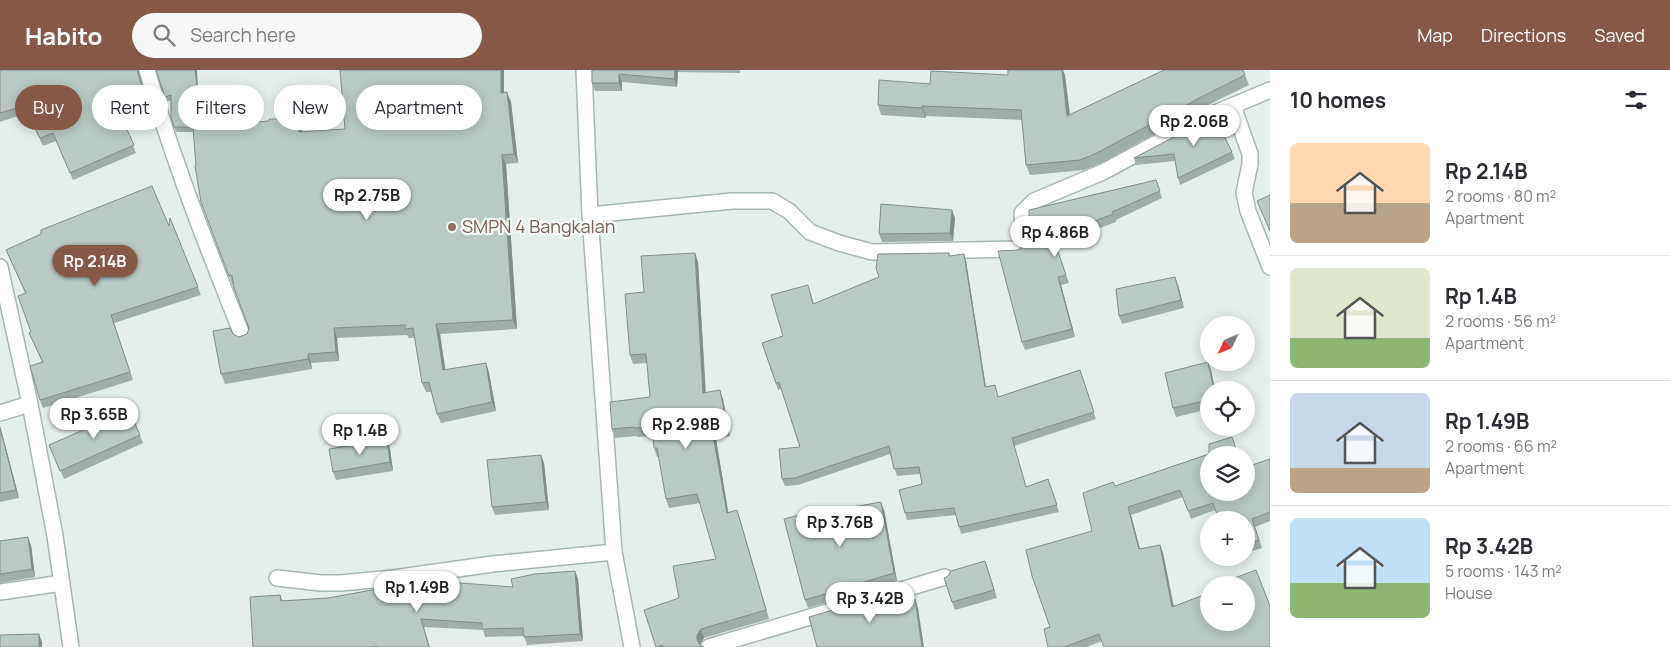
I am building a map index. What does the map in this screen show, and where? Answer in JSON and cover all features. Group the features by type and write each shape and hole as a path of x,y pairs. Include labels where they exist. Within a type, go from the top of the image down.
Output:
{"street":[{"path":"147,70 171,148 207,247 243,337"},
{"path":"584,70 590,215 614,552 632,647"},
{"path":"590,215 732,201 772,201 789,211 810,232 839,243 872,252 1017,249 1022,247 1023,240 1022,213 1034,201 1103,172 1201,119 1270,90"},
{"path":"1233,106 1250,154 1250,164 1244,193 1248,211 1270,267"},
{"path":"0,267 30,404 55,536 71,647"},
{"path":"0,413 30,404"},
{"path":"277,578 321,583 341,583 493,564 614,552"},
{"path":"709,647 945,577"},
{"path":"0,592 62,583"}],"building":[{"path":"0,70 137,70 142,85 92,85 92,130 127,130 134,145 70,173 53,133 40,138 36,130 82,130 82,85 15,85 15,109 0,113"},
{"path":"156,70 195,70 197,85 178,85 178,127 174,127 171,117 171,95 168,96 168,85 161,85"},
{"path":"340,70 501,70 501,93 507,92 514,154 502,155 513,320 436,324 443,370 486,363 492,402 437,414 429,382 422,383 413,328 405,329 405,325 334,328 336,352 308,354 308,359 221,374 213,331 230,328 233,334 239,337 247,334 249,328 234,288 232,275 229,276 201,202 195,166 193,130 264,130 264,121 274,119 274,130 299,130 299,132 346,130 346,85 341,85"},
{"path":"592,70 675,70 674,79 619,74 619,83 592,83"},
{"path":"1008,70 1062,70 1067,116 1164,70 1243,70 1245,75 1095,154 1080,160 1026,165 1021,110 878,105 879,80 930,84 931,71 1008,75"},
{"path":"1214,116 1232,152 1178,178 1174,154 1134,158"},
{"path":"1156,180 1160,191 1112,212 1113,214 1053,237 1066,275 1058,277 1072,329 1022,342 998,251 1018,250 1030,241 1029,210"},
{"path":"152,186 169,226 170,218 198,287 111,315 130,372 40,400 30,366 43,362 29,333 31,332 18,296 26,293 6,250 41,234 41,230"},
{"path":"1270,195 1270,231 1257,201"},
{"path":"881,204 952,210 950,233 879,234"},
{"path":"695,253 703,393 720,390 727,427 712,430 727,513 737,510 766,610 701,629 697,635 697,640 704,647 663,647 663,645 656,647 644,610 679,598 673,566 716,559 697,494 666,499 657,448 654,448 652,427 612,429 610,402 650,397 646,354 630,355 625,294 644,292 641,256"},
{"path":"949,253 949,256 964,254 985,387 995,385 998,397 1080,370 1094,412 1012,438 1026,487 1048,479 1057,505 959,527 954,508 905,513 899,490 922,484 919,467 894,469 889,446 795,478 782,479 779,449 800,447 779,382 776,383 762,343 783,336 771,295 808,285 813,304 879,277 876,268 878,254"},
{"path":"1175,277 1181,300 1119,316 1116,289"},
{"path":"1200,364 1200,371 1210,371 1212,381 1200,381 1200,402 1173,408 1165,373"},
{"path":"129,410 140,435 60,471 49,445"},
{"path":"0,428 16,490 0,493"},
{"path":"1232,437 1235,446 1209,446 1209,444"},
{"path":"387,440 390,462 333,472 329,449"},
{"path":"541,455 546,502 492,507 487,460"},
{"path":"1200,457 1200,501 1255,501 1255,464 1270,459 1270,512 1255,518 1255,511 1216,511 1213,503 1188,511 1180,490 1128,507 1139,549 1160,545 1172,607 1200,596 1200,631 1255,631 1255,576 1240,576 1256,570 1270,606 1270,647 1104,647 1099,634 1064,647 1048,647 1044,629 1050,627 1032,576 1026,550 1092,531 1083,493 1113,482 1115,486"},
{"path":"881,502 894,573 805,600 784,519 814,511 814,514"},
{"path":"1255,528 1259,540 1255,541"},
{"path":"28,537 32,569 0,574 0,541"},
{"path":"985,561 994,590 952,602 944,578 951,571"},
{"path":"575,571 580,634 524,637 523,628 482,629 482,623 421,619 429,647 253,647 250,597 280,595 281,601 328,598 405,584 405,578 416,576 434,576 434,581 513,587 511,579 535,574"},
{"path":"898,591 900,601 915,599 922,647 817,647 809,617"},
{"path":"39,634 39,647 0,647 0,635"}],"place":[{"name":"SMPN 4 Bangkalan","path":"452,227"}]}
